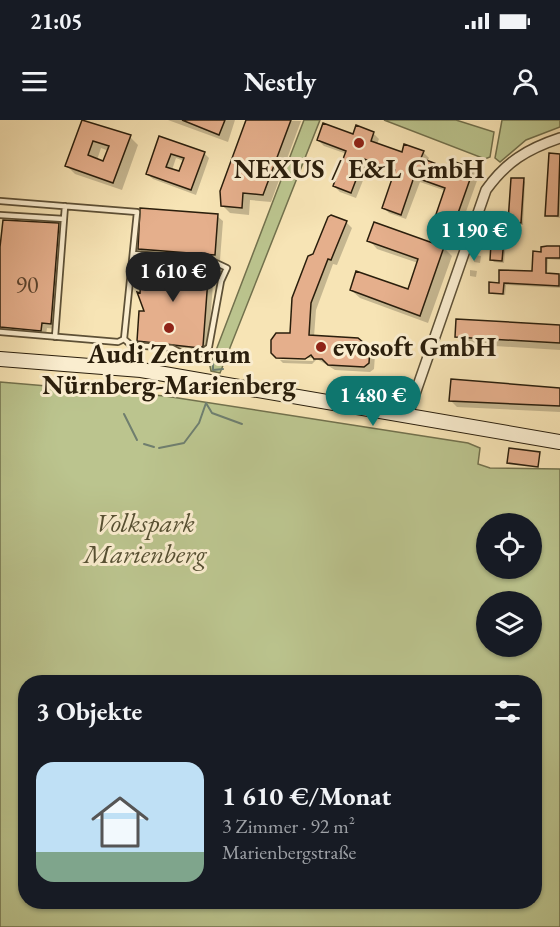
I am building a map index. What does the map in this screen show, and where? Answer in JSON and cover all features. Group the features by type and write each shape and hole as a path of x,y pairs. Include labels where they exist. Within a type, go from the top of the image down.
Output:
{"main road":[{"path":"0,359 82,368 302,405 343,406 560,442"},
{"path":"0,367 82,368"}],"street":[{"path":"407,417 486,190 500,171 517,157 530,148 560,138"}],"lane":[{"path":"0,201 137,212 124,339"},
{"path":"55,337 65,206"},
{"path":"0,215 64,219"},
{"path":"124,339 131,345 172,348 187,356 203,353 209,347 221,281 227,268 210,260 134,254"},
{"path":"0,333 118,342 124,339"}],"green space":[{"path":"304,120 320,120 220,373 211,371 210,366"},
{"path":"384,120 456,120 494,132 490,157 485,159"},
{"path":"502,120 560,120 560,127 526,140 500,162 495,158"},
{"name":"Volkspark Marienberg","path":"0,382 165,396 468,443 480,448 478,464 490,468 560,469 560,927 0,927"}],"building":[{"path":"82,120 131,135 113,183 65,166","holes":["93,141 109,146 103,161 88,155"]},
{"path":"182,120 225,120 219,135"},
{"path":"246,120 291,120 263,195 243,193 242,208 221,206 220,191"},
{"path":"323,123 353,134 356,125 374,132 371,141 402,152 404,144 424,151 421,158 452,170 455,162 474,168 451,233 432,226 445,188 414,177 401,215 382,208 395,170 364,159 351,193 333,186 346,151 317,140"},
{"path":"159,136 205,152 191,190 146,174","holes":["171,154 184,158 179,171 166,167"]},
{"path":"549,153 560,154 558,216 545,216"},
{"path":"511,178 524,178 521,223 508,222"},
{"path":"140,208 218,214 215,255 138,249"},
{"path":"331,215 347,221 331,260 328,259 311,303 309,335 358,338 370,348 369,363 364,367 328,365 322,359 314,359 311,355 305,359 276,358 271,353 271,340 276,333 290,333 292,298 308,256 313,254 328,217"},
{"path":"3,220 59,223 51,324 42,323 41,331 0,327 0,247"},
{"path":"374,222 444,247 420,316 350,290 356,271 408,289 418,259 367,241"},
{"path":"492,227 505,228 502,261 490,260"},
{"path":"560,246 560,258 546,258 546,273 559,274 559,286 504,283 503,294 489,293 489,282 499,283 499,270 532,271 533,251 541,252 541,247"},
{"path":"142,259 209,265 203,346 200,348 137,341 139,311 144,311 137,292 140,293"},
{"path":"456,319 560,325 560,343 455,337"},
{"path":"451,379 560,388 560,406 449,401"},
{"path":"509,448 540,452 538,467 507,463"}],"waterway":[{"path":"213,364 213,370 223,369"},
{"path":"206,403 212,413 242,424"},
{"path":"159,448 184,443 199,423 206,403"},
{"path":"124,414 137,440"},
{"path":"144,444 154,447"}],"place":[{"name":"NEXUS / E&L GmbH","path":"359,143"},
{"name":"Audi Zentrum Nürnberg-Marienberg","path":"169,328"},
{"name":"evosoft GmbH","path":"321,347"}]}
